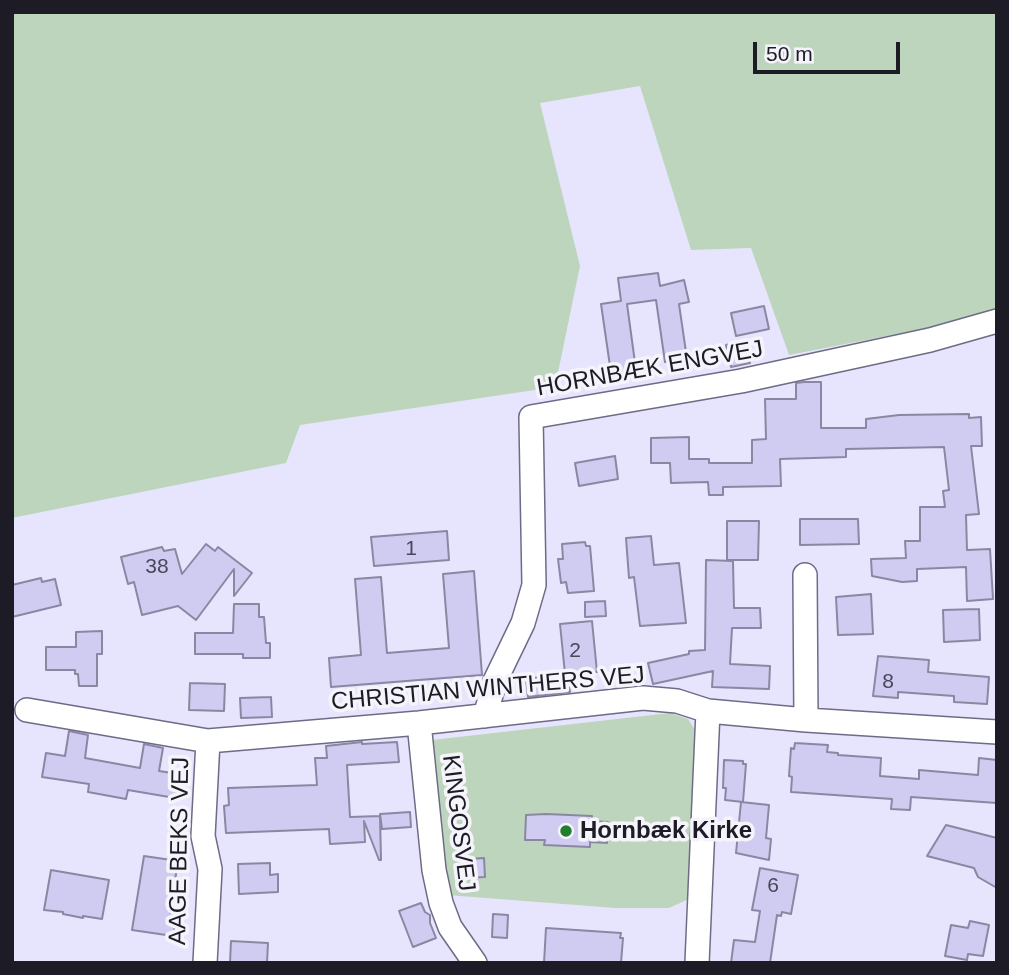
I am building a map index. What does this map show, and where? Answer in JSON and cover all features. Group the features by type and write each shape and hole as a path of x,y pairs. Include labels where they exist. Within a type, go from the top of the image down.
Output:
{"street":[{"name":"HORNBÆK ENGVEJ","path":"485,716 495,681 523,622 534,585 531,417 741,381 930,340 997,321"},
{"path":"805,575 806,720"},
{"name":"CHRISTIAN WINTHERS VEJ","path":"27,710 208,741 419,723 643,698 677,701 708,711 997,732"},
{"path":"697,963 708,711"},
{"name":"KINGOSVEJ","path":"419,723 434,870 441,903 450,927 475,963"},
{"name":"AAGE BEKS VEJ","path":"205,963 211,869 203,836 208,741"}],"green space":[{"path":"12,12 997,12 997,309 948,324 789,355 751,248 691,250 640,86 540,103 580,266 555,387 300,425 286,463 12,518"},
{"path":"670,713 688,719 697,733 689,899 669,908 615,908 447,895 432,740"}],"building":[{"path":"658,273 660,286 684,280 689,302 679,304 687,359 665,362 656,300 627,304 636,370 611,373 601,304 621,301 618,278"},
{"path":"764,306 769,329 736,336 731,313"},
{"path":"744,341 750,363 731,367 726,345"},
{"path":"821,382 821,428 866,428 866,419 899,415 969,414 969,418 981,417 982,446 971,446 979,514 966,515 967,550 990,549 993,599 967,601 966,567 917,569 917,581 902,582 872,576 871,559 906,558 905,541 920,541 920,507 945,507 943,491 949,490 944,447 846,449 846,457 780,459 781,486 723,487 723,495 709,495 708,482 671,483 670,463 651,463 651,438 689,437 689,459 709,459 709,463 752,463 752,440 766,439 765,399 796,399 796,383"},
{"path":"615,456 618,479 579,486 575,463"},
{"path":"800,519 858,519 859,544 800,545"},
{"path":"727,521 759,521 758,560 727,560"},
{"path":"447,531 449,560 374,566 371,537"},
{"path":"651,536 654,565 679,563 686,623 640,626 634,577 629,578 626,538"},
{"path":"585,542 586,546 590,546 594,591 568,593 566,582 561,583 558,559 563,559 562,544"},
{"path":"206,544 215,551 218,547 252,573 234,596 234,569 196,620 178,606 142,615 134,582 128,584 121,557 162,547 164,551 175,549 182,574"},
{"path":"706,560 733,561 734,608 760,608 761,628 732,628 730,664 770,666 769,689 712,687 713,671 653,684 648,663 689,654 689,651 705,650"},
{"path":"474,571 482,675 331,687 329,658 361,655 355,579 381,577 387,653 449,648 443,574"},
{"path":"41,578 42,582 55,579 61,605 12,617 12,585"},
{"path":"871,594 873,634 838,635 836,597"},
{"path":"605,601 606,616 585,617 585,602"},
{"path":"234,604 259,604 259,617 264,617 266,643 270,643 270,658 243,658 243,654 195,654 195,633 233,633"},
{"path":"979,609 980,640 944,642 943,610"},
{"path":"592,621 597,672 567,675 570,692 528,697 526,679 565,674 560,624"},
{"path":"102,631 102,654 97,654 97,686 79,686 75,670 46,670 46,647 76,647 76,632"},
{"path":"878,656 929,660 928,672 989,677 987,704 954,702 954,696 898,692 898,698 873,696"},
{"path":"190,683 225,684 224,711 189,710"},
{"path":"271,697 272,717 241,718 240,698"},
{"path":"69,731 88,735 85,758 140,768 144,744 163,748 159,771 179,774 175,798 128,790 126,799 88,792 89,784 42,777 46,753 65,756"},
{"path":"397,742 399,762 347,765 350,817 380,816 381,860 364,821 365,842 330,844 329,829 226,833 224,806 229,805 228,788 317,785 315,758 327,758 326,746"},
{"path":"795,743 828,745 827,752 838,755 881,758 880,776 919,779 919,770 978,775 979,758 997,760 997,803 911,797 910,810 891,809 892,799 791,792 791,748 794,749"},
{"path":"724,760 743,761 743,764 746,764 743,802 725,800"},
{"path":"741,802 769,805 766,838 771,839 769,860 736,853"},
{"path":"410,812 411,827 382,829 380,814"},
{"name":"Hornbæk Kirke","path":"526,815 592,816 592,821 608,822 607,843 590,842 590,847 544,845 545,840 525,840"},
{"path":"946,825 997,838 997,888 978,877 974,868 927,856"},
{"path":"144,856 178,861 170,913 177,914 173,936 132,930"},
{"path":"484,858 485,877 461,878 461,863 469,863 469,859"},
{"path":"270,863 270,875 278,874 278,892 239,894 238,864"},
{"path":"760,868 798,875 791,914 782,912 781,916 777,915 770,963 731,963 734,940 755,942 760,911 752,910"},
{"path":"51,870 109,880 102,919 44,910"},
{"path":"421,903 425,912 430,915 436,938 413,947 399,911"},
{"path":"493,914 508,915 507,938 492,937"},
{"path":"970,921 989,925 983,956 968,954 967,960 945,956 951,925 968,928"},
{"path":"546,928 621,933 621,963 544,963"},
{"path":"231,941 268,943 267,963 230,963"}],"place":[{"name":"Hornbæk Kirke","path":"566,831"}]}
